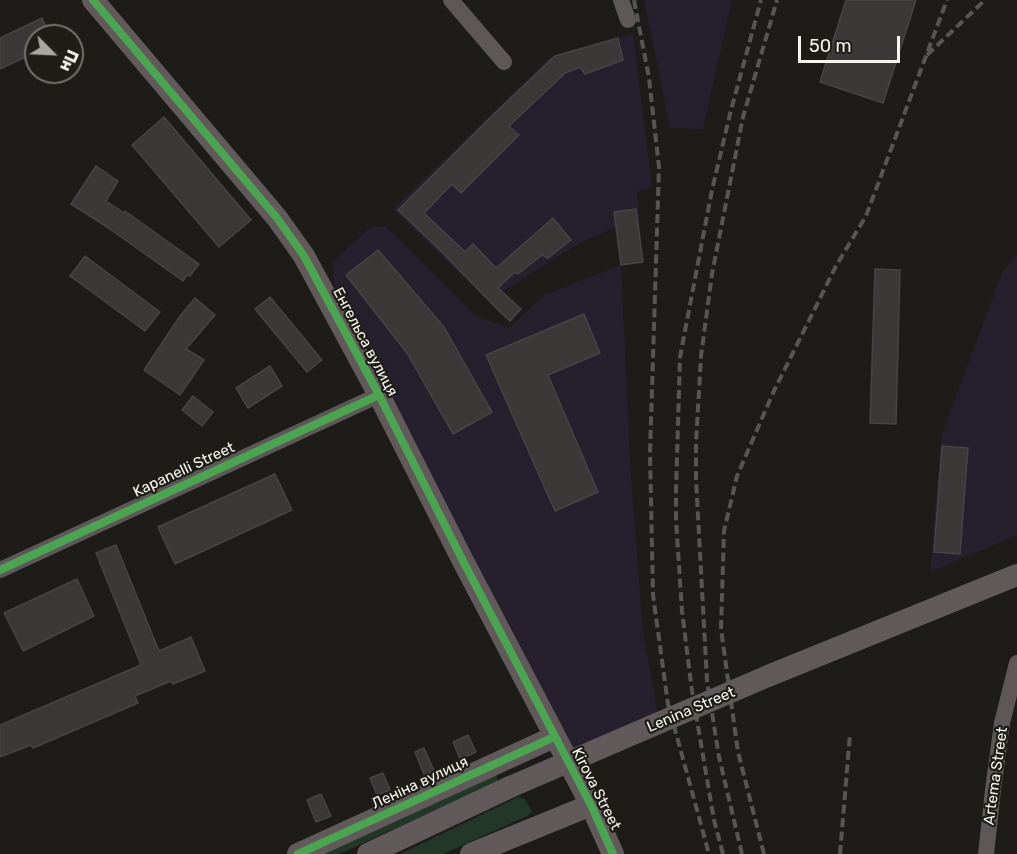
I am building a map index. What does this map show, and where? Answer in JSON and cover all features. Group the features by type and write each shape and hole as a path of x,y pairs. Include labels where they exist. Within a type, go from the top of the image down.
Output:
{"street":[{"name":"Енгельса вулиця","path":"93,0 277,218 304,256 379,395 554,736"},
{"path":"451,0 504,62"},
{"path":"621,0 628,20"},
{"name":"Kapanelli Street","path":"1,568 379,395"},
{"name":"Lenina Street","path":"368,854 510,788 768,676 1017,575"},
{"name":"Artema Street","path":"986,854 1002,723 1017,663"},
{"name":"Kirova Street","path":"554,736 591,805 613,854"},
{"name":"Леніна вулиця","path":"298,854 554,736"},
{"path":"471,854 591,805"}],"shaded area":[{"path":"644,0 732,0 703,129 670,128"},
{"path":"633,34 652,187 637,192 643,262 621,265 616,227 581,242 488,301 393,209 549,58"},
{"path":"371,226 386,227 474,315 509,328 544,295 621,265 630,463 643,633 658,713 569,751 496,612 334,282 333,262"},
{"path":"1017,254 1017,535 930,572 942,434 1002,273"}],"green space":[{"path":"495,771 498,782 339,854 313,854"},
{"path":"518,797 525,799 532,812 527,816 443,854 400,854"}],"building":[{"path":"846,0 916,0 883,103 820,82"},
{"path":"42,18 45,24 29,24"},
{"path":"24,27 24,58 0,69 0,38"},
{"path":"618,38 623,60 585,74 580,67 565,73 509,126 519,135 461,193 452,184 424,213 465,252 473,244 496,268 553,218 571,240 548,258 542,255 518,274 515,272 498,288 521,309 510,321 398,210 555,56"},
{"path":"164,117 251,220 219,247 132,145"},
{"path":"96,166 118,181 106,201 124,213 125,211 199,264 190,276 187,275 183,281 71,204"},
{"path":"636,209 643,262 621,265 614,212"},
{"path":"378,250 444,327 492,412 453,434 407,353 346,275"},
{"path":"85,256 160,312 145,331 70,276"},
{"path":"875,269 900,270 896,424 870,423"},
{"path":"270,297 322,360 307,372 255,309"},
{"path":"195,298 215,315 186,349 204,360 180,395 144,370 180,316"},
{"path":"584,314 600,353 548,375 598,492 555,511 486,355"},
{"path":"270,366 282,386 248,408 236,388"},
{"path":"193,396 213,412 202,426 182,410"},
{"path":"942,446 968,448 960,554 934,552"},
{"path":"275,474 292,510 175,564 158,527"},
{"path":"116,545 159,651 191,637 205,671 173,684 171,681 135,696 138,703 33,748 31,745 0,757 0,725 141,665 96,553"},
{"path":"77,579 94,616 23,651 4,613"},
{"path":"468,735 476,752 460,759 453,742"},
{"path":"424,748 435,773 425,777 415,752"},
{"path":"383,773 390,790 377,795 370,778"},
{"path":"321,794 331,816 316,822 307,800"}],"railway":[{"path":"634,0 649,78 659,167 650,453 653,595 668,704 709,854"},
{"path":"723,854 714,820 692,691 682,611 676,520 680,357 712,190 761,0"},
{"path":"742,854 719,757 707,681 696,443 701,356 712,274 743,117 777,0"},
{"path":"764,854 738,752 721,629 724,531 737,476 773,393 836,266 866,216 947,0"},
{"path":"927,55 985,0"},
{"path":"840,854 850,734"}],"cycle path":[{"path":"93,0 277,218 304,256 379,395 591,805 613,854"},
{"path":"0,570 379,395"},
{"path":"298,854 554,737"}]}
